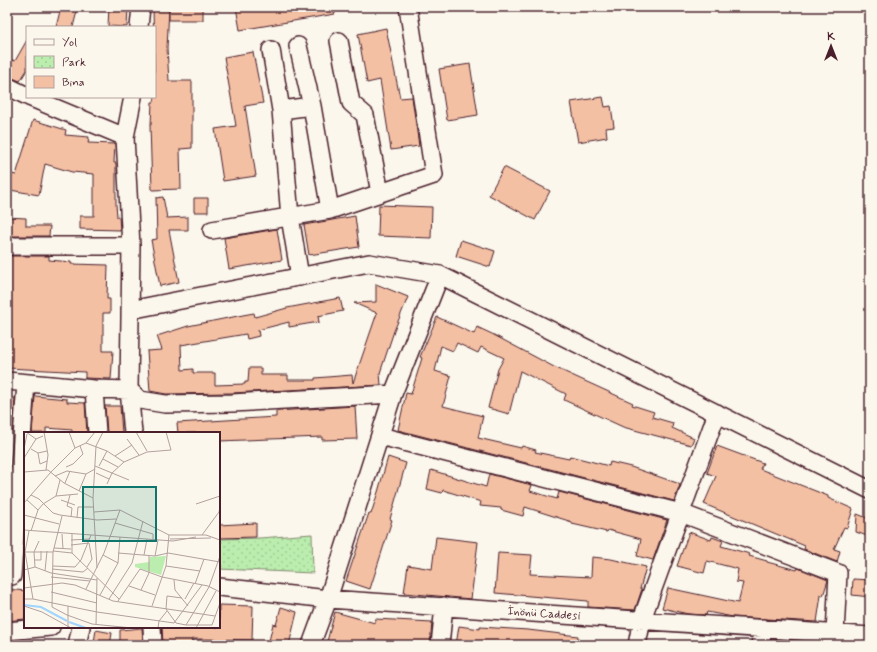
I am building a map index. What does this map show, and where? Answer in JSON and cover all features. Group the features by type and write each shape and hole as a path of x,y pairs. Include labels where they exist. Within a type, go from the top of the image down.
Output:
{"street":[{"path":"140,26 141,7"},
{"path":"212,230 330,210 434,175 408,7"},
{"path":"339,42 351,103 366,115 380,193"},
{"path":"298,46 312,106 330,210"},
{"path":"271,50 280,110 290,217 300,277"},
{"path":"7,86 26,95"},
{"path":"33,98 125,137"},
{"path":"133,98 125,137 132,246 129,390 134,432"},
{"path":"280,110 312,106"},
{"path":"7,246 132,246"},
{"path":"130,310 369,263 440,275 870,490"},
{"path":"311,645 328,599 393,394 440,275"},
{"path":"7,381 94,389 129,390 140,400 165,404 232,403 393,394"},
{"path":"15,576 26,383"},
{"path":"94,389 97,432"},
{"path":"637,645 642,620 717,414"},
{"path":"380,436 681,513 838,573 835,634"},
{"name":"İnönü Caddesi","path":"220,587 328,599 870,636"},
{"path":"440,645 444,606"},
{"path":"7,631 41,628"},
{"path":"77,645 81,628"},
{"path":"152,628 153,645"},
{"path":"760,645 763,628"}],"green space":[{"path":"312,534 313,573 220,569 220,539"}],"building":[{"path":"61,7 78,7 73,26 56,26"},
{"path":"109,7 128,7 127,26 108,26"},
{"path":"169,7 203,7 203,20 169,20"},
{"path":"236,7 334,7 335,14 240,30"},
{"path":"153,8 169,8 167,48 169,81 192,81 192,148 180,149 181,189 152,190 150,125 152,102 154,102 156,98 156,26 153,26"},
{"path":"386,28 400,98 412,97 419,146 391,150 380,80 367,83 358,34"},
{"path":"26,42 26,72 20,81 7,76 7,58 15,61"},
{"path":"253,52 263,103 245,106 256,176 223,181 215,129 236,126 224,57"},
{"path":"470,64 478,115 447,120 439,69"},
{"path":"603,97 605,107 611,106 614,127 606,128 607,137 578,142 571,102"},
{"path":"33,120 66,130 65,135 89,137 88,143 115,144 114,163 116,163 116,204 120,230 80,229 80,216 94,216 94,174 72,172 45,164 39,195 10,190 12,174 16,175"},
{"path":"504,167 550,191 535,220 489,195"},
{"path":"163,197 167,218 188,217 188,230 169,230 179,282 160,286 151,240 157,239 156,198"},
{"path":"194,198 208,198 208,212 194,212"},
{"path":"379,205 432,207 431,238 378,236"},
{"path":"355,216 359,247 309,255 304,225"},
{"path":"7,217 26,218 26,226 50,226 49,236 7,236"},
{"path":"277,229 282,260 229,269 224,238"},
{"path":"461,240 495,251 490,267 456,256"},
{"path":"7,256 49,256 49,260 71,262 71,264 108,265 107,299 110,299 110,313 103,313 103,351 113,351 111,379 85,378 85,372 7,368"},
{"path":"376,284 408,297 394,331 380,373 381,385 232,393 166,394 150,391 147,351 162,350 157,336 188,326 254,313 255,317 287,308 340,298 343,311 318,316 319,322 289,327 289,322 258,330 259,336 247,339 246,334 181,345 182,370 193,369 193,373 215,373 215,385 245,384 245,382 248,382 249,368 261,368 261,375 288,375 288,380 315,380 315,378 352,375 353,383 377,313 354,303 376,302"},
{"path":"437,317 474,334 477,327 492,334 554,367 633,403 632,405 654,412 652,417 673,423 672,428 694,438 691,445 623,427 564,400 566,394 520,371 509,414 488,408 498,369 504,358 481,347 478,353 457,343 453,351 441,346 435,371 451,376 443,406 483,416 478,438 521,448 522,446 536,450 535,452 569,459 570,456 609,466 610,462 631,467 680,485 674,501 398,430 406,393 411,394 422,358 420,357"},
{"path":"35,396 67,399 67,402 85,403 87,432 72,432 72,430 46,428 46,432 32,432"},
{"path":"7,398 15,398 13,431 7,430"},
{"path":"105,406 120,406 122,432 107,432"},
{"path":"355,406 357,439 322,440 322,437 220,441 220,432 178,432 177,423 276,417 276,411"},
{"path":"717,446 763,463 760,469 828,496 828,498 853,509 847,528 844,527 834,549 840,551 837,562 804,549 805,546 704,504 716,476 707,473"},
{"path":"388,457 406,463 390,519 392,520 370,589 346,581 369,513 371,514"},
{"path":"431,470 486,487 489,474 532,485 530,491 557,499 559,492 667,520 653,560 637,556 641,539 608,530 607,532 572,524 572,522 525,507 523,516 501,510 501,508 480,506 481,502 443,490 442,493 427,489"},
{"path":"857,514 870,519 870,537 856,532"},
{"path":"256,523 256,537 220,538 220,525"},
{"path":"689,532 711,540 712,537 723,541 721,546 750,554 749,556 797,570 798,568 828,580 823,596 821,595 817,622 733,617 707,612 706,615 688,614 662,608 668,588 738,603 743,583 736,582 738,569 707,561 704,573 677,566"},
{"path":"436,537 478,542 471,599 404,593 408,565 432,569"},
{"path":"498,553 532,555 530,574 591,577 592,557 611,559 646,567 640,589 642,589 635,610 588,607 588,601 495,593"},
{"path":"853,579 870,580 870,597 852,595"},
{"path":"7,589 24,591 24,619 7,621"},
{"path":"220,605 253,606 252,640 192,639 192,645 163,645 162,628 220,628"},
{"path":"281,607 297,612 289,645 269,641 273,624 276,625"},
{"path":"335,612 375,623 375,619 432,622 430,645 326,645"},
{"path":"459,626 480,629 480,627 528,630 578,636 577,645 456,645"},
{"path":"142,628 143,641 120,642 120,630"},
{"path":"96,630 112,633 110,645 94,642"},
{"path":"25,639 25,645 7,645 7,641"}]}
